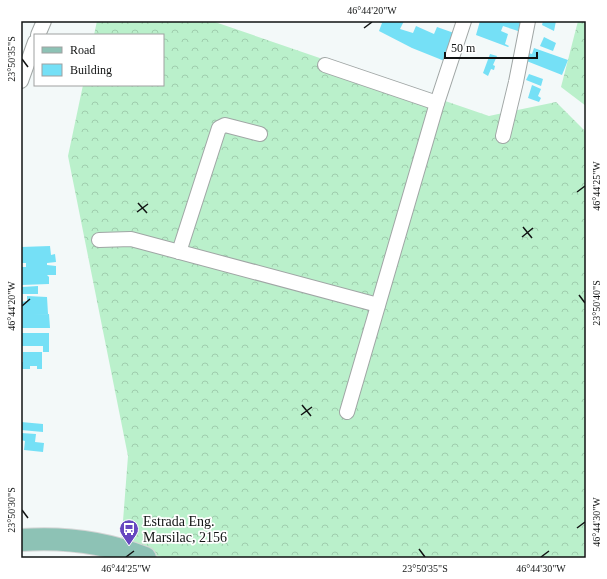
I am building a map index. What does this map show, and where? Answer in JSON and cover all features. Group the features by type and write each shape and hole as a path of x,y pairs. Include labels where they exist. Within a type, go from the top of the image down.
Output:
{"main road":[{"path":"21,540 63,539 108,546 145,558"},
{"path":"21,549 62,548 113,558"}],"street":[{"path":"38,34 44,21"},
{"path":"347,412 437,103 464,21"},
{"path":"503,136 528,21"},
{"path":"21,81 34,45"},
{"path":"325,65 437,103"},
{"path":"180,252 219,128 225,125 260,134"},
{"path":"99,240 131,239 378,305"}],"green space":[{"path":"97,21 212,21 489,116 556,102 586,132 586,503 584,558 166,558 121,547 128,456 68,156 83,86 164,86 164,34 94,34"},
{"path":"578,21 586,21 586,106 561,87"}],"building":[{"path":"376,21 404,21 400,29 413,33 416,26 434,34 437,27 454,33 447,62 412,48 379,31 382,23"},
{"path":"480,21 521,21 518,31 503,26 501,31 508,34 505,44 509,46 508,47 476,35"},
{"path":"543,21 556,21 554,31 542,25"},
{"path":"544,37 556,43 553,51 540,46"},
{"path":"534,48 568,60 562,75 524,60 525,52 532,54"},
{"path":"490,54 497,56 493,65 495,66 494,70 491,69 488,76 483,73"},
{"path":"529,74 543,79 541,86 526,80"},
{"path":"532,85 541,89 538,96 541,98 539,102 528,98"},
{"path":"50,246 51,255 55,254 56,262 47,263 47,265 56,266 56,275 47,275 49,277 49,284 21,285 21,267 26,267 26,263 21,263 21,247"},
{"path":"38,286 38,294 22,294 22,287"},
{"path":"27,296 47,297 48,314 33,315 49,314 50,328 21,328 21,302 27,301"},
{"path":"22,333 49,333 49,352 43,352 43,346 22,346"},
{"path":"23,352 42,352 42,369 37,369 37,366 30,366 30,369 21,369"},
{"path":"21,422 43,424 43,432 21,430"},
{"path":"21,433 36,434 35,442 44,443 43,452 24,450 25,441 21,440"}],"place":[{"name":"Estrada Eng. Marsilac, 2156","path":"129,546"}]}
